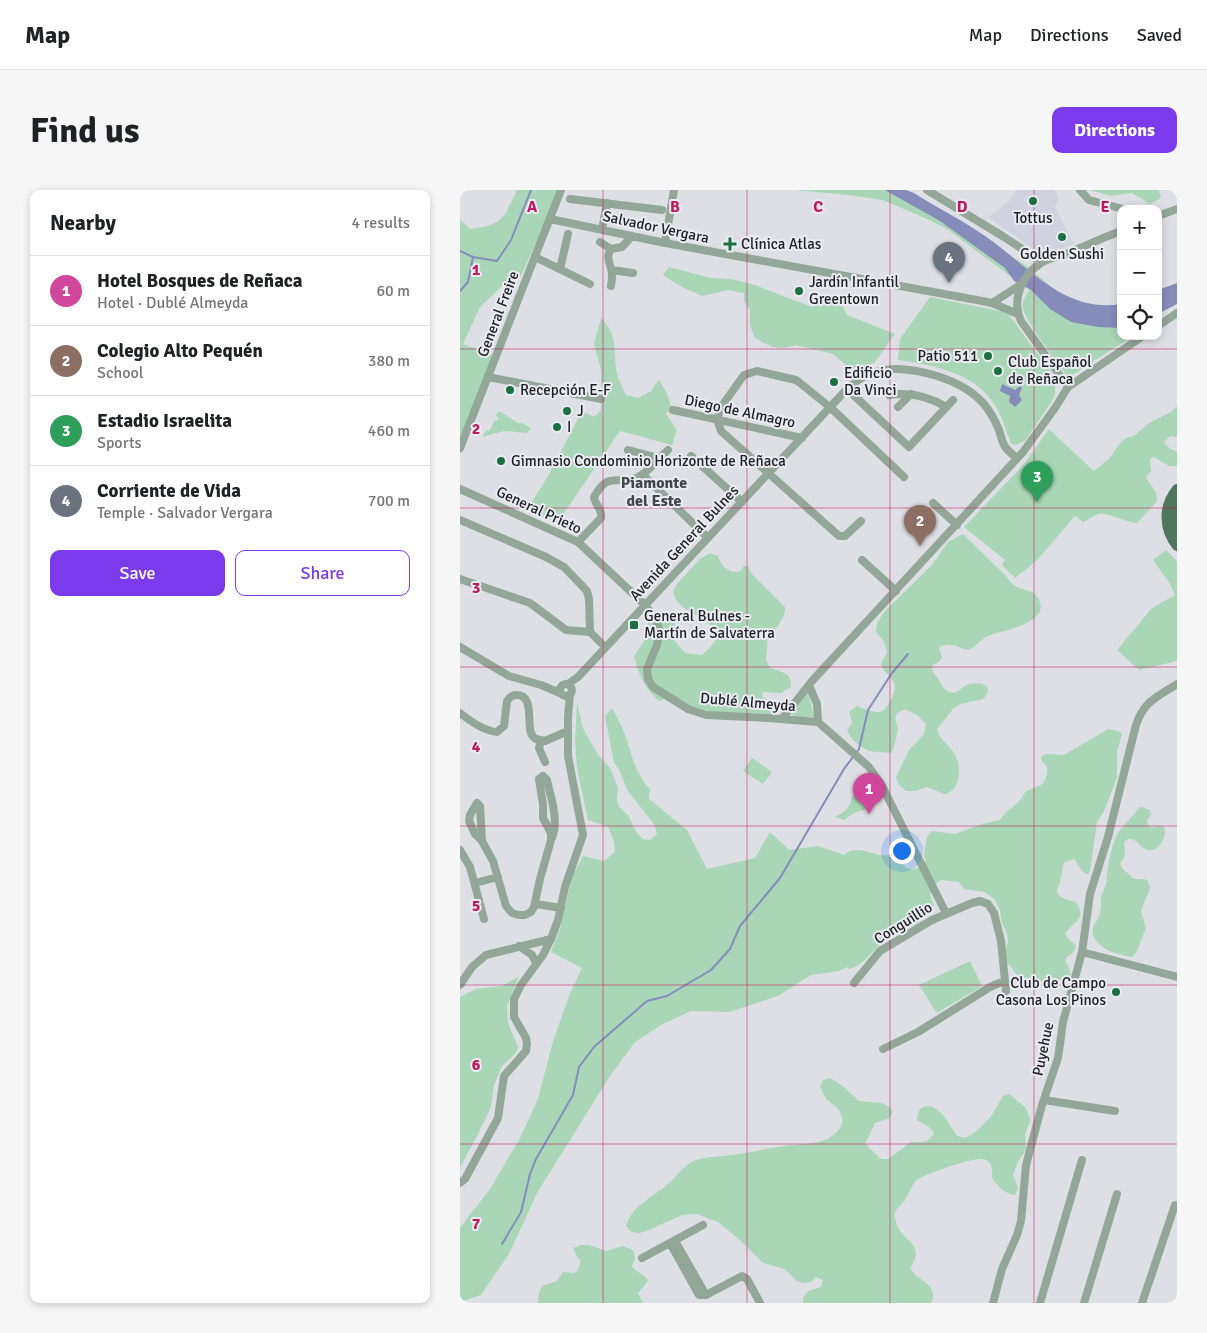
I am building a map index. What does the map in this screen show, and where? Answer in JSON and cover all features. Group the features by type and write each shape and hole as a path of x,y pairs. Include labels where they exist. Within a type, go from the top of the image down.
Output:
{"main road":[{"path":"1177,489 1168,503 1166,518 1170,535 1177,546"},
{"path":"1177,503 1174,520 1177,530"}],"street":[{"name":"General Freire","path":"460,448 561,190"},
{"path":"665,243 674,190"},
{"path":"927,190 1042,262"},
{"path":"1080,190 1089,200 1117,207"},
{"path":"570,199 662,210"},
{"path":"599,229 604,203"},
{"path":"1162,215 1177,209"},
{"name":"Salvador Vergara","path":"550,219 665,243 992,304 1018,314"},
{"path":"992,304 1022,283 1042,262 1117,233"},
{"path":"560,269 568,234"},
{"path":"600,242 611,249 622,247 632,236"},
{"path":"611,249 607,255 612,270 611,286"},
{"path":"535,256 590,284"},
{"path":"612,270 633,273"},
{"path":"1022,283 1018,314 1068,387"},
{"path":"1162,323 1177,313"},
{"path":"782,719 809,685 1023,452 1068,387 1137,340"},
{"name":"Avenida General Bulnes","path":"566,690 856,380 878,371 893,369 915,370 947,380 967,390 984,405 995,422 1005,447 1014,462"},
{"path":"861,521 845,536 839,536 722,430 718,419 720,408 742,377 754,372 796,380 831,408 904,477"},
{"path":"488,377 600,398"},
{"path":"847,389 909,447 953,400"},
{"path":"889,395 911,394 930,399 946,407"},
{"path":"898,407 911,394"},
{"name":"Diego de Almagro","path":"673,410 802,438"},
{"path":"1005,447 1016,452 1023,452"},
{"path":"628,450 659,458"},
{"path":"578,542 601,518 601,512 594,499 604,484 610,480 631,479 643,475 668,450"},
{"path":"692,456 742,502"},
{"path":"643,475 708,538"},
{"name":"General Prieto","path":"460,489 578,542 645,605"},
{"path":"933,503 957,525"},
{"path":"460,520 546,557 564,567 587,591 590,632"},
{"path":"862,560 896,591"},
{"path":"460,579 530,603 566,630 590,632 605,647"},
{"name":"Dublé Almeyda","path":"645,605 657,621 659,630 658,645 647,669 648,679 653,687 688,709 702,714 818,722 817,704 809,685"},
{"path":"460,647 509,676 566,690 570,767 583,835 565,887 558,920 551,939 543,955 521,985 514,1005 514,1018 527,1041 526,1051 504,1076 498,1118 466,1179 460,1183"},
{"name":"Puyehue","path":"993,1303 1002,1269 1017,1236 1021,1221 1026,1165 1058,1058 1063,1022 1082,952 1090,894 1108,837 1141,712 1148,703 1177,684"},
{"path":"460,713 467,719 492,732 499,731 504,724 507,701 513,696 521,696 525,699 529,708 531,733 536,739 541,741 568,731"},
{"path":"818,722 856,755 876,776 946,913"},
{"path":"541,741 539,748 544,762"},
{"path":"482,841 493,861 506,906 510,912 525,915 536,904 540,879 556,830 547,780 543,776 538,779 543,804 542,814 552,840"},
{"path":"460,850 470,867 484,919"},
{"path":"475,884 498,877"},
{"name":"Conguillio","path":"854,983 880,951 946,913 978,901 988,904 994,913 1001,941 1004,981"},
{"path":"536,904 560,908"},
{"path":"460,986 472,966 482,957 495,952 551,939"},
{"path":"519,946 532,955 536,963"},
{"path":"1082,952 1177,977"},
{"path":"882,1049 918,1032 990,987 1004,981 1006,991"},
{"path":"1044,1100 1115,1111"},
{"path":"1040,1303 1082,1160"},
{"path":"1084,1303 1117,1194"},
{"path":"1142,1303 1176,1206"},
{"path":"642,1258 703,1225"},
{"path":"673,1242 706,1295 739,1276 744,1276 760,1303"}],"shaded area":[{"path":"1016,190 1055,190 1059,198 1055,208 1074,244 1048,255 1040,254 988,217 1009,201"}],"green space":[{"path":"517,190 558,190 521,276 501,287 480,307 463,344 493,355 460,439 460,219 470,229 496,222 505,214"},
{"path":"795,190 901,190 960,222 1028,267 1072,304 1112,327 1117,328 1117,340 1127,340 1069,377 1043,344 1025,314 1023,304 1029,290 947,229 883,200"},
{"path":"1090,190 1159,190 1161,198 1150,204 1132,193 1110,196"},
{"path":"669,267 710,278 730,279 755,285 812,307 818,299 840,300 847,315 895,334 874,363 854,372 833,354 795,345 785,348 772,347 755,338 750,325 750,310 744,301 744,293 728,290 702,296 680,286 663,275"},
{"name":"Club Español de Reñaca","path":"930,297 1004,312 1009,315 1052,373 1055,395 1025,441 1015,445 1011,443 997,408 986,393 975,384 951,372 925,364 898,360 900,339"},
{"path":"601,318 611,332 618,377 626,395 638,398 651,391 659,379 668,396 671,407 666,414 677,430 672,445 620,431 557,523 527,509 547,478 582,411 594,417 601,410 601,370 594,344"},
{"path":"1177,406 1177,437 1170,436 1164,442 1169,448 1177,452 1177,466 1169,466 1154,457 1150,459 1151,471 1146,478 1156,492 1157,501 1137,523 1102,514 1098,514 1083,522 1075,516 1037,560 1015,578 1002,565 1005,560 964,527 1021,468 1049,429 1094,471 1110,458 1119,444 1126,438 1134,436 1149,423 1171,412"},
{"path":"499,411 518,423 531,428 527,433 504,431 482,437 486,431 490,430 495,420 499,419 496,415"},
{"path":"963,534 1013,584 1035,594 1040,604 1040,612 1026,623 988,636 970,649 967,650 951,645 941,646 939,649 942,657 940,661 933,665 932,670 946,690 955,693 967,685 983,684 988,688 988,691 983,699 961,704 954,708 937,729 938,734 952,750 958,762 959,777 954,788 944,794 927,787 915,791 906,791 899,785 896,777 909,750 924,734 926,724 917,715 905,709 897,713 895,717 898,730 893,750 890,753 871,751 856,742 847,731 852,723 849,712 857,706 875,712 886,708 895,687 881,664 887,652 884,642 876,632 877,623 884,612 932,565 948,542"},
{"path":"1166,550 1177,561 1177,661 1139,670 1117,650 1152,608 1175,595 1170,584 1153,560"},
{"path":"710,553 718,556 723,566 728,570 739,572 744,566 748,566 752,574 785,607 780,623 768,636 766,660 770,668 788,675 791,687 781,693 763,692 762,696 776,707 776,711 772,714 712,712 690,706 671,697 659,701 649,691 640,676 634,656 646,638 648,623 665,612 673,619 675,624 674,640 685,653 702,655 711,647 718,636 709,624 680,605 673,591 700,559"},
{"path":"808,691 814,717 794,717 791,713"},
{"path":"577,703 583,728 598,755 610,768 618,788 617,800 619,807 628,815 636,832 643,839 650,840 657,834 654,824 627,790 619,769 614,763 605,716 612,708 624,732 638,772 650,789 649,799 687,830 707,869 755,858 770,832 789,850 818,846 844,855 853,850 862,850 882,855 892,855 907,868 917,868 926,860 924,857 926,842 932,831 955,834 982,824 1000,820 1005,813 1019,802 1026,791 1041,785 1047,774 1047,766 1041,760 1042,756 1046,754 1064,755 1108,729 1122,734 1117,752 1117,778 1104,811 1097,822 1090,871 1088,874 1084,873 1074,859 1065,862 1057,889 1060,896 1075,901 1080,912 1079,919 1065,933 1076,946 1074,951 1065,959 1071,974 1067,980 1045,980 1030,987 1026,986 1007,962 1007,934 995,900 985,892 964,889 959,882 941,880 934,885 931,891 934,905 931,911 919,922 879,945 859,965 849,969 847,967 839,971 811,975 778,996 729,1012 691,1011 661,1025 635,1042 610,1076 537,1193 509,1254 481,1295 460,1302 460,1228 490,1189 519,1140 538,1099 553,1041 571,991 582,968 551,952 560,929 572,877 583,856 604,861 615,852 614,841 608,827 588,820 577,768 575,741"},
{"path":"752,758 772,772 763,784 743,771"},
{"path":"852,795 873,807 854,813 844,820 835,817 847,809"},
{"path":"1142,807 1150,810 1151,814 1147,821 1148,825 1151,828 1164,827 1165,831 1163,840 1154,850 1145,849 1132,839 1124,842 1125,856 1120,864 1122,868 1134,879 1147,880 1150,888 1141,911 1146,928 1137,951 1132,957 1104,948 1096,940 1092,932 1100,913 1101,896 1106,884 1110,859 1117,835 1138,808"},
{"path":"970,961 982,986 937,1013 919,985"},
{"path":"519,976 507,1006 508,1023 518,1047 516,1053 502,1066 494,1085 491,1106 460,1168 460,997 476,989 502,986"},
{"path":"830,1078 843,1086 859,1101 881,1103 893,1111 890,1118 875,1123 865,1144 881,1159 888,1159 911,1142 924,1142 932,1137 934,1133 929,1127 917,1120 919,1110 924,1107 929,1106 939,1111 958,1136 965,1138 982,1126 992,1115 1003,1096 1009,1094 1025,1107 1028,1113 1030,1120 1025,1135 1026,1149 1013,1175 1018,1188 1015,1195 1004,1191 992,1178 992,1169 986,1160 978,1159 950,1166 917,1180 905,1200 895,1211 899,1229 916,1251 910,1268 930,1287 933,1297 931,1303 803,1303 803,1297 808,1291 821,1287 823,1280 816,1277 811,1282 803,1283 795,1280 785,1269 763,1263 718,1222 697,1214 682,1215 639,1233 632,1232 626,1226 633,1212 693,1161 813,1143 826,1140 834,1135 842,1125 842,1117 838,1109 827,1100 820,1086 823,1080"},
{"path":"589,1245 606,1251 623,1246 633,1250 635,1258 632,1266 648,1281 638,1293 643,1303 538,1303 542,1286 557,1281 563,1272 574,1273 577,1271 581,1261 573,1248"}],"water":[{"path":"885,190 906,190 914,193 983,234 1036,276 1067,296 1084,302 1102,305 1117,304 1117,328 1098,327 1071,322 1050,309 1030,289 1014,281 1005,268 940,221"},
{"path":"1177,283 1177,304 1162,312 1162,295 1162,289"},
{"path":"1002,384 1015,390 1020,386 1022,388 1019,395 1022,400 1015,407 1009,402 1010,396 1000,391"}],"waterway":[{"path":"460,251 473,257 497,261 511,240 531,190"},
{"path":"460,291 468,282 473,257"},
{"path":"856,753 859,749 868,710 892,673 908,654"},
{"path":"502,1244 521,1212 530,1174 536,1159 573,1095 579,1067 594,1047 647,1001 667,996 711,970 730,949 740,926 780,878 844,769 853,757"}],"place":[{"name":"Tottus","path":"1033,201"},
{"name":"Golden Sushi","path":"1062,237"},
{"name":"Clínica Atlas","path":"730,244"},
{"name":"Corriente de Vida","path":"949,283"},
{"name":"Jardín Infantil Greentown","path":"799,291"},
{"name":"Patio 511","path":"988,356"},
{"name":"Club Español de Reñaca","path":"998,371"},
{"name":"Edificio Da Vinci","path":"834,382"},
{"name":"Recepción E-F","path":"510,390"},
{"name":"J","path":"567,411"},
{"name":"I","path":"557,427"},
{"name":"Gimnasio Condominio Horizonte de Reñaca","path":"501,461"},
{"name":"Estadio Israelita","path":"1037,502"},
{"name":"Colegio Alto Pequén","path":"920,546"},
{"name":"General Bulnes - Martín de Salvaterra","path":"634,625"},
{"name":"Hotel Bosques de Reñaca","path":"869,814"},
{"name":"Club de Campo Casona Los Pinos","path":"1116,992"}],"district":[{"name":"Piamonte del Este","path":"654,492"}]}
